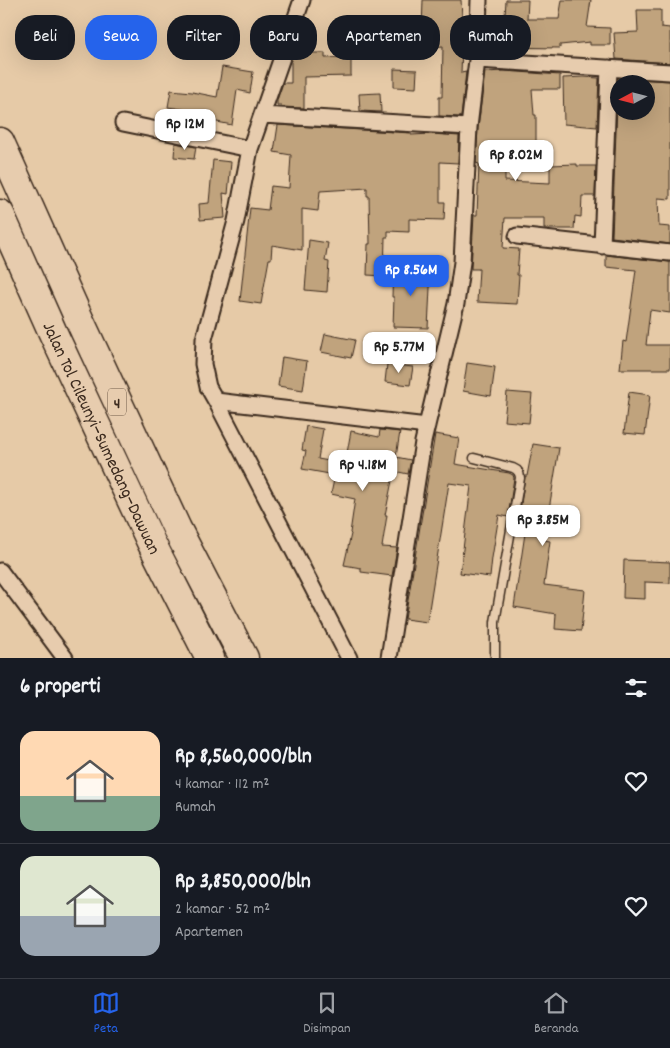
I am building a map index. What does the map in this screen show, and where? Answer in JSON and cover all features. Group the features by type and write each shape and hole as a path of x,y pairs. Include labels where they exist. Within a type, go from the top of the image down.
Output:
{"highway":[{"name":"Jalan Tol Cileunyi–Sumedang–Dawuan","path":"0,142 80,321 177,529 244,658"},
{"name":"Jalan Tol Cileunyi–Sumedang–Dawuan","path":"0,214 53,333 147,534 210,658"}],"street":[{"path":"302,0 250,149 236,221 204,339 203,364 208,387 350,658"},
{"path":"478,15 479,0"},
{"path":"389,658 423,442 456,304 462,262 469,127 476,60 670,72"},
{"path":"602,246 609,68"},
{"path":"262,115 469,127"},
{"path":"123,123 250,149"},
{"path":"517,236 670,253"},
{"path":"216,401 427,426"},
{"path":"0,571 64,658"}],"lane":[{"path":"474,458 513,468 518,470 520,474 495,622 495,658"}],"building":[{"path":"423,0 461,0 462,15 450,15 450,60 461,60 461,73 466,72 461,117 439,116 439,97 442,97 443,46 440,46 440,15 422,15"},
{"path":"506,0 528,0 527,15 505,15"},
{"path":"562,0 591,0 587,27 610,28 610,45 590,45 590,42 560,45 560,48 531,48 531,19 559,19"},
{"path":"637,10 661,10 661,27 670,28 670,63 616,59 614,33 638,32"},
{"path":"317,53 325,53 327,60 351,60 351,76 304,77 304,108 281,107 281,105 277,105 283,83 291,83 291,60 317,60"},
{"path":"222,67 253,72 250,93 237,90 232,125 187,114 188,110 168,107 171,90 217,97"},
{"path":"394,69 417,70 416,88 394,87"},
{"path":"504,71 560,75 560,89 532,89 534,115 536,115 536,143 505,143 505,181 550,183 550,165 577,164 577,166 596,166 595,196 582,196 581,217 575,216 574,229 544,229 544,218 505,218 503,248 519,249 517,304 477,302 479,269 471,269 474,215 477,215 479,164 476,163 478,128 485,72"},
{"path":"563,78 599,78 597,127 564,124"},
{"path":"655,80 670,81 670,199 658,198 659,226 670,227 670,244 612,237 616,120 655,120"},
{"path":"380,93 381,112 360,111 359,94"},
{"path":"278,125 411,133 411,135 459,136 458,163 440,162 440,202 445,202 444,220 409,219 409,232 388,231 388,237 385,237 384,276 367,275 368,244 370,244 369,196 367,196 367,188 320,191 318,211 302,209 302,250 272,245 271,259 269,259 261,304 240,301 250,208 268,210 271,186 289,188 291,155 274,152"},
{"path":"175,143 196,147 194,159 174,157"},
{"path":"213,160 231,162 228,194 223,193 225,218 200,220 199,204 209,203"},
{"path":"309,240 328,243 325,261 329,262 327,292 305,290"},
{"path":"606,255 670,262 670,313 650,310 646,345 670,345 670,369 620,369 623,341 626,342 636,270 606,267"},
{"path":"393,267 431,268 428,328 393,327"},
{"path":"325,334 355,340 351,358 321,352"},
{"path":"282,357 307,361 303,390 278,386"},
{"path":"467,363 495,367 491,396 463,391"},
{"path":"387,364 413,367 410,385 385,382"},
{"path":"507,392 532,394 529,423 504,421"},
{"path":"629,392 650,395 645,435 624,433"},
{"path":"306,426 323,429 318,459 345,464 351,431 379,437 380,430 400,432 396,457 411,460 408,474 394,471 385,515 387,515 382,547 397,548 392,576 361,572 361,568 344,565 351,534 355,499 331,494 335,475 302,469 306,451 302,450"},
{"path":"435,434 459,438 455,464 509,473 514,478 508,517 499,515 490,577 460,573 471,486 449,483 427,622 405,619"},
{"path":"533,444 559,448 544,540 550,541 544,585 585,590 581,631 555,629 556,614 514,607 527,520 519,518 525,476 527,476"},
{"path":"624,560 670,562 670,583 645,582 645,599 623,598"}]}
